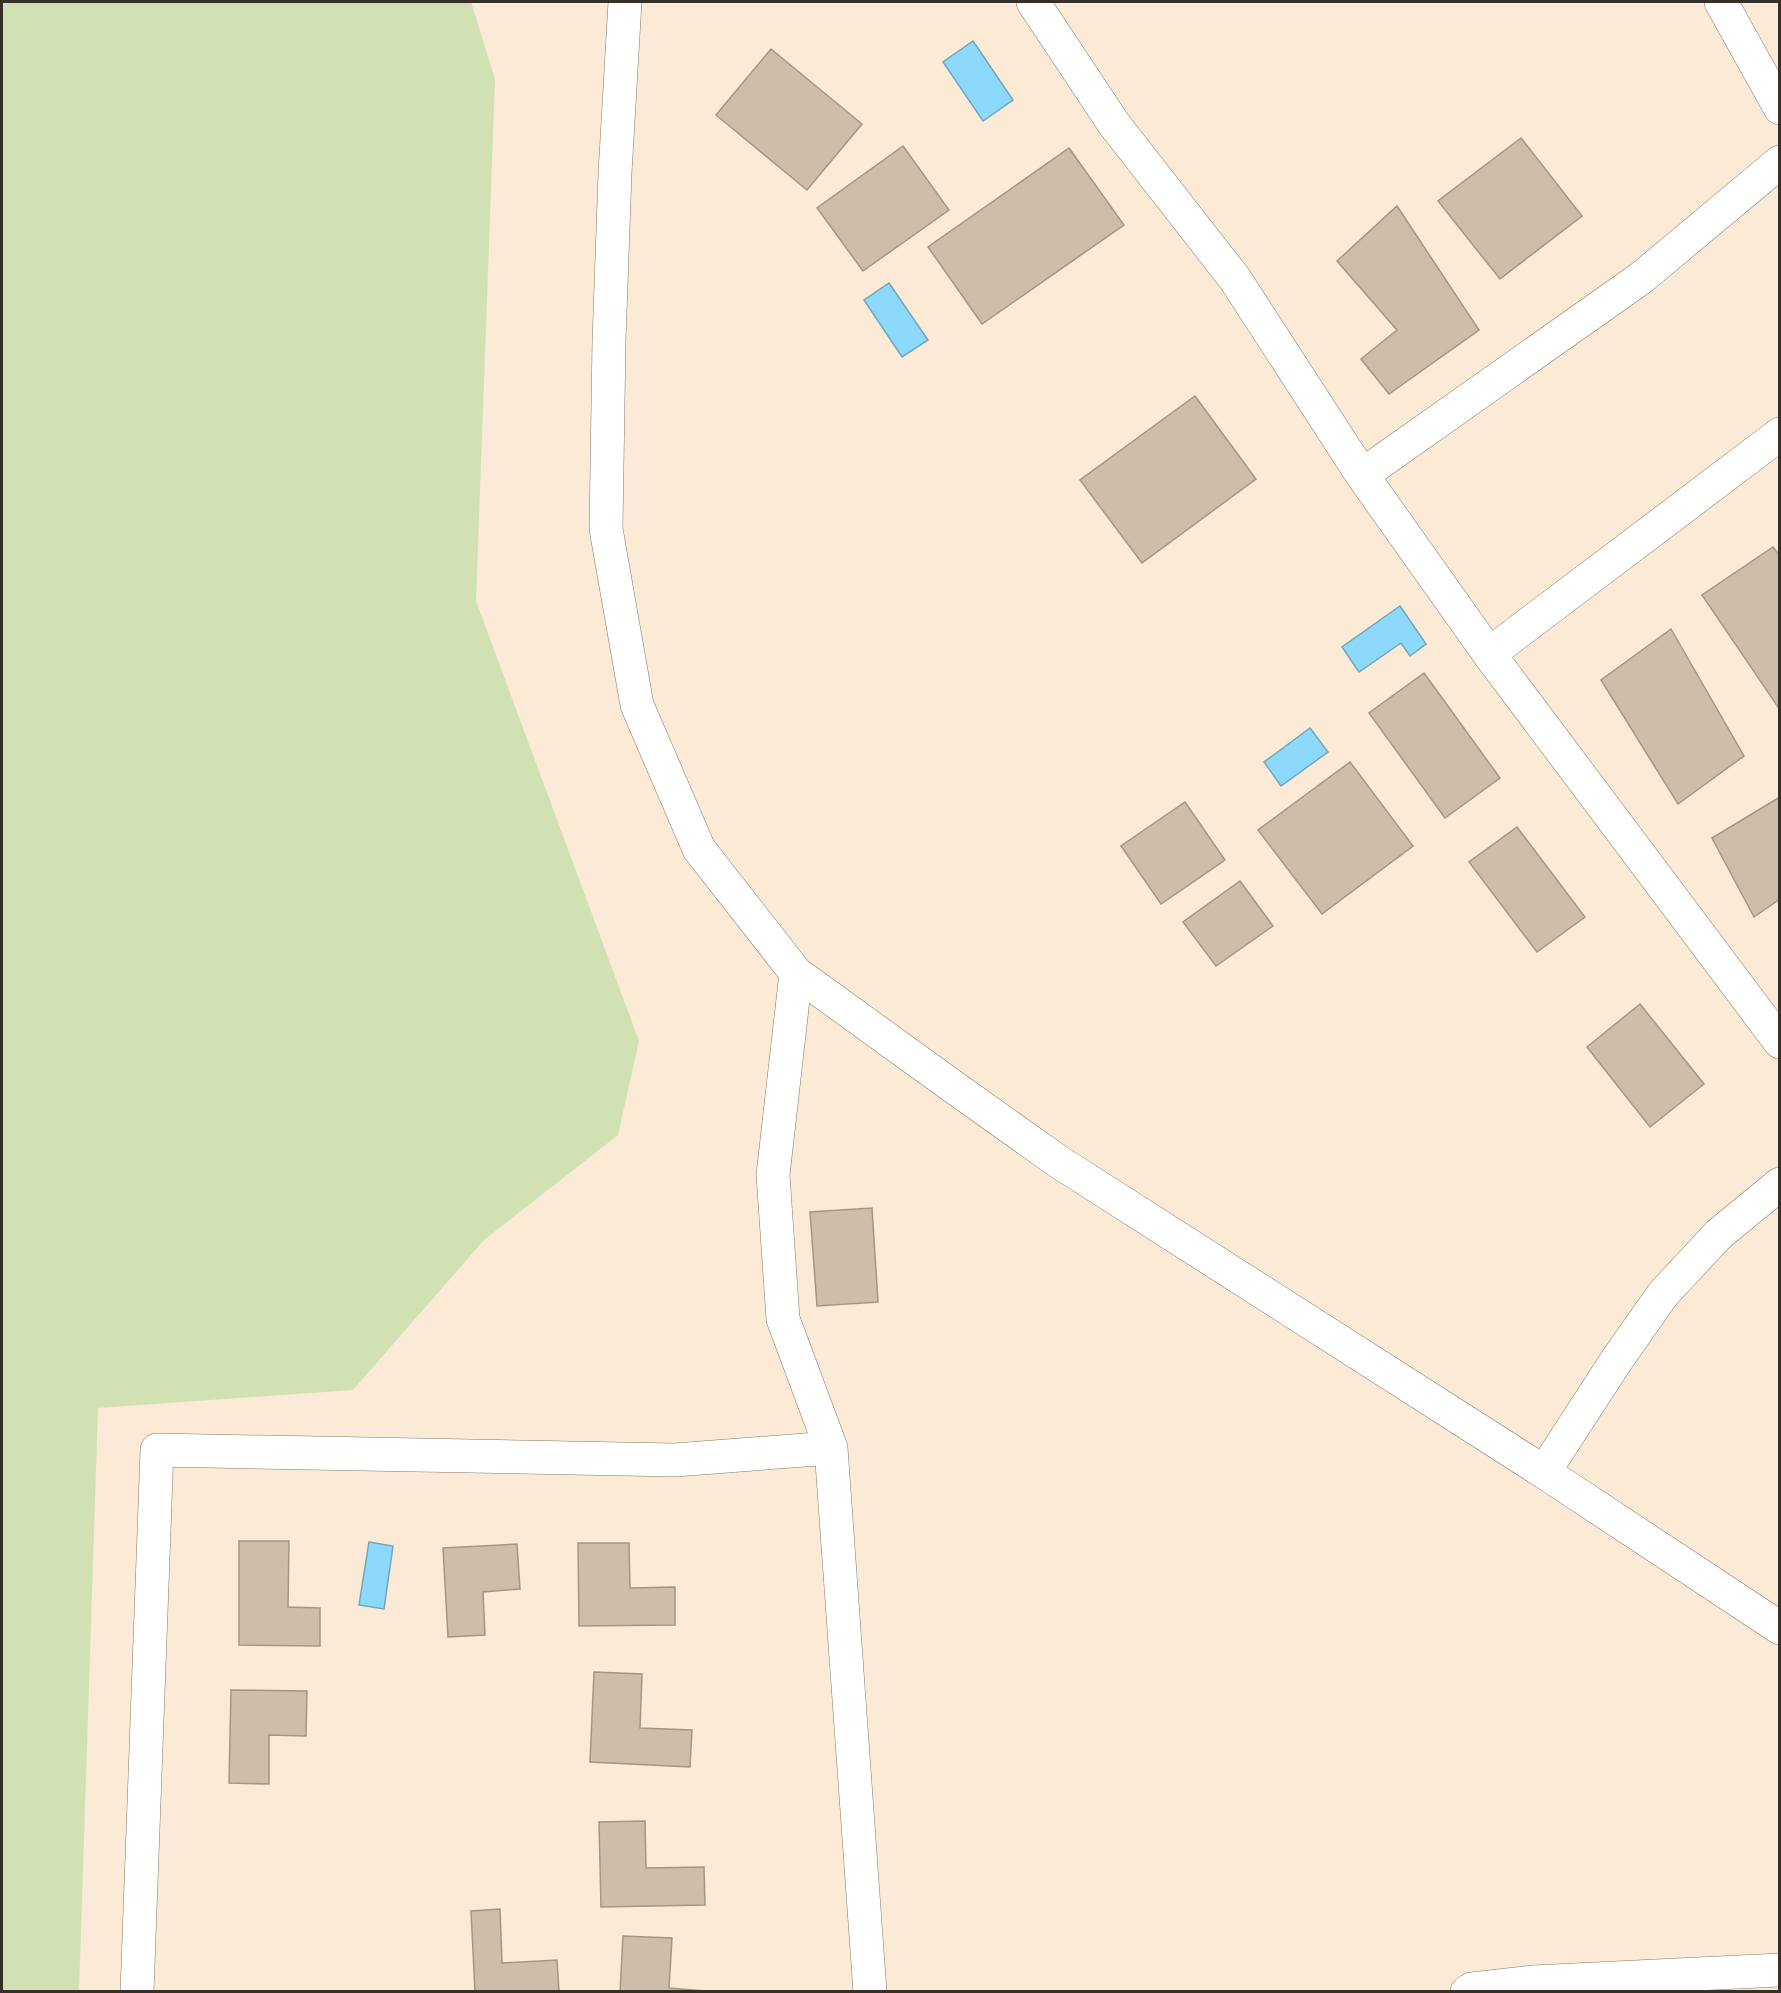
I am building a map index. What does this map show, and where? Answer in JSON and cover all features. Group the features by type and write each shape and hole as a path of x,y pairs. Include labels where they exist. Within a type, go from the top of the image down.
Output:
{"street":[{"path":"625,2 615,173 606,529 637,705 699,849 796,973 1059,1162 1545,1472 1779,1628"},
{"path":"1033,2 1114,124 1235,279 1362,475 1489,654 1779,1042"},
{"path":"1722,2 1779,108"},
{"path":"1362,475 1641,278 1779,162"},
{"path":"1489,654 1779,434"},
{"path":"796,973 773,1175 783,1319 831,1448 870,1992"},
{"path":"1545,1472 1616,1361 1663,1294 1719,1234 1779,1184"},
{"path":"137,1992 157,1450 675,1460 831,1448"},
{"path":"1467,1992 1472,1989 1533,1982 1779,1970"}],"green space":[{"path":"2,2 471,2 495,79 476,601 639,1041 618,1135 484,1240 353,1390 98,1408 79,1992 2,1991"}],"water":[{"path":"973,41 1013,100 983,121 943,62"},
{"path":"889,283 928,340 902,357 864,300"},
{"path":"1400,606 1426,644 1410,656 1401,643 1359,672 1342,647"},
{"path":"1310,728 1328,752 1281,786 1264,762"},
{"path":"369,1542 393,1546 384,1609 359,1605"}],"building":[{"path":"771,49 862,124 807,190 716,115"},
{"path":"1521,138 1582,216 1500,279 1438,201"},
{"path":"903,146 949,210 863,271 817,208"},
{"path":"1069,148 1124,225 982,324 928,247"},
{"path":"1397,206 1479,330 1389,394 1361,359 1397,330 1337,261"},
{"path":"1195,396 1256,479 1142,563 1080,480"},
{"path":"1773,547 1780,556 1780,710 1702,595"},
{"path":"1671,629 1744,756 1678,804 1601,680"},
{"path":"1424,673 1500,778 1445,818 1369,713"},
{"path":"1350,762 1413,846 1322,914 1258,830"},
{"path":"1780,797 1780,899 1754,917 1712,838"},
{"path":"1185,802 1225,860 1161,904 1121,846"},
{"path":"1517,827 1585,917 1537,952 1469,862"},
{"path":"1240,881 1273,926 1216,966 1183,922"},
{"path":"1640,1004 1704,1084 1650,1127 1587,1047"},
{"path":"872,1208 878,1302 817,1306 810,1212"},
{"path":"239,1541 289,1541 288,1607 320,1608 320,1646 239,1645"},
{"path":"578,1543 629,1543 630,1588 675,1587 675,1625 579,1626"},
{"path":"517,1544 520,1589 483,1592 485,1635 448,1637 443,1548"},
{"path":"594,1672 642,1674 640,1728 692,1730 690,1767 590,1762"},
{"path":"231,1690 307,1691 306,1736 269,1735 269,1784 229,1783"},
{"path":"645,1821 646,1868 704,1867 705,1905 601,1907 599,1822"},
{"path":"500,1909 502,1963 557,1960 559,1992 475,1992 471,1911"},
{"path":"623,1936 672,1938 669,1988 717,1992 620,1992"}]}
